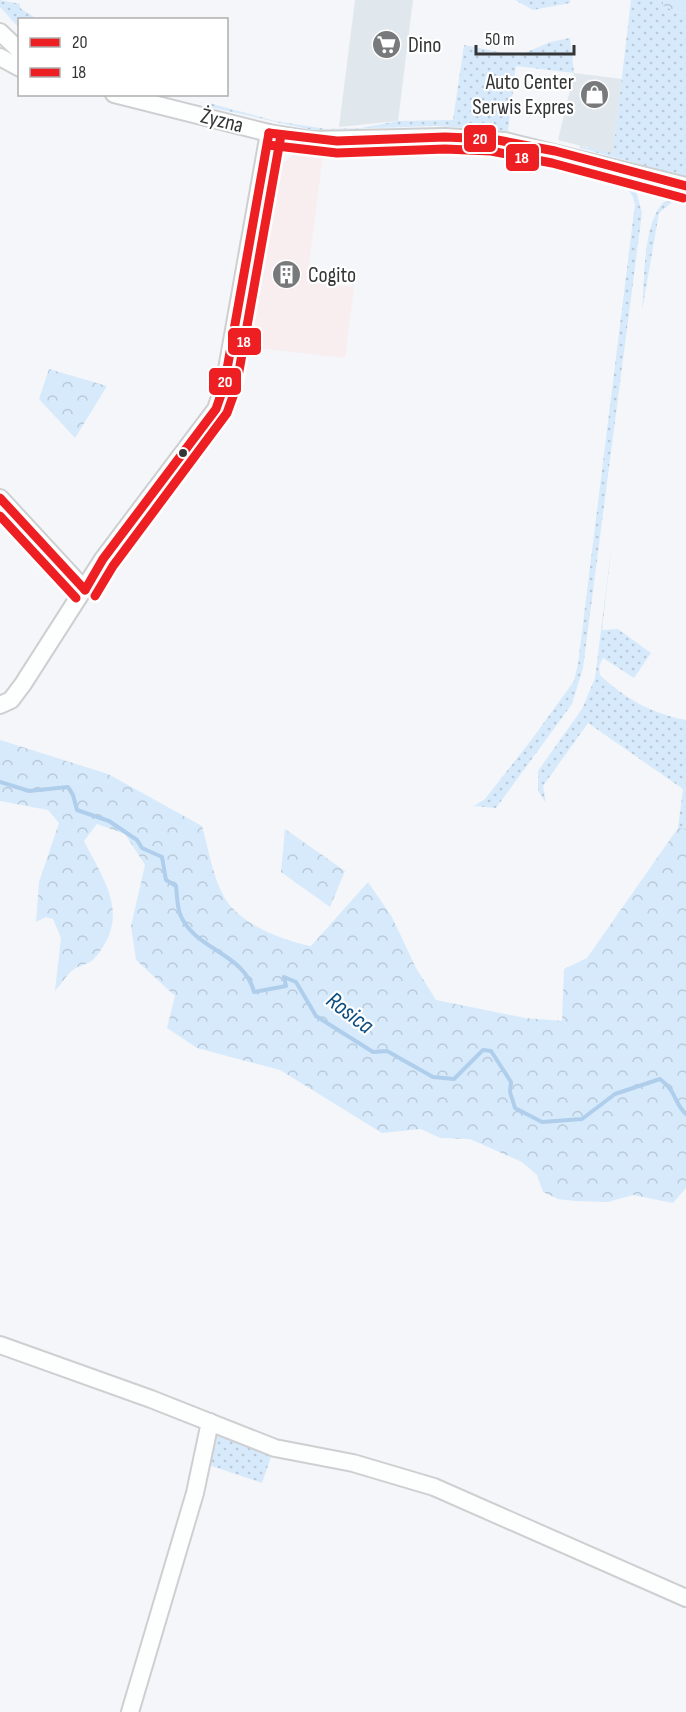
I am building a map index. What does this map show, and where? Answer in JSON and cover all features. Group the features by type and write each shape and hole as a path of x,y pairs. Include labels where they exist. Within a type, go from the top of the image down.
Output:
{"street":[{"path":"0,32 18,49"},
{"path":"0,57 18,67"},
{"name":"Żyzna","path":"122,96 269,133 336,141 445,136 492,139 555,151 686,186"},
{"path":"0,705 11,700 23,684 103,559 216,409 224,386 269,133"},
{"path":"0,498 84,590"},
{"path":"0,1345 275,1448 354,1463 434,1487 686,1598"},
{"path":"130,1712 195,1493 210,1422"}],"shaded area":[{"path":"355,0 413,0 398,121 339,127"},
{"path":"574,73 622,79 613,154 558,140"},
{"path":"293,149 323,154 307,281 354,287 345,358 242,346 271,172 291,157"}],"green space":[{"path":"0,0 20,4 20,8 35,18 18,18 18,27 0,7"},
{"path":"515,0 570,0 570,3 533,10"},
{"path":"631,0 663,0 663,6 686,15 686,177 580,148 580,146 613,153"},
{"path":"663,0 686,0 686,15 663,6"},
{"path":"570,38 574,73 516,66 508,131 436,126 312,130 210,107 209,103 275,121 326,129 361,128 398,121 453,120 464,45 518,56 550,42"},
{"path":"561,163 626,181 636,191 642,213 583,668 572,704 496,808 474,806 485,799 532,739 574,681 578,664 635,204 632,194 616,181 560,167"},
{"path":"675,196 686,197 686,201 671,203 659,213 642,311 650,228 656,213 664,202"},
{"path":"49,369 107,386 75,438 39,399"},
{"path":"612,543 602,630 618,629 651,653 634,678 603,658 599,666 600,675 619,691 640,704 662,714 686,720 686,829 678,828 683,789 588,723 543,786 546,803 538,791 538,771 582,709 595,678"},
{"path":"0,740 108,774 202,826 216,877 229,904 248,921 273,935 311,946 368,882 392,917 416,968 436,1000 525,1018 562,1021 564,969 587,958 678,828 686,829 686,1188 673,1203 633,1195 608,1202 558,1199 543,1192 537,1175 522,1162 470,1139 440,1138 421,1129 382,1133 280,1070 197,1048 167,1028 175,996 136,960 131,926 145,865 125,834 97,824 84,841 107,886 113,914 111,928 105,943 94,959 73,970 55,991 61,938 53,919 46,917 36,922 39,882 59,823 48,810 0,801"},
{"path":"285,829 345,871 330,907 281,872"},
{"path":"214,1432 272,1454 262,1483 206,1464"}],"waterway":[{"name":"Rosica","path":"0,782 29,791 68,787 77,810 109,821 137,840 142,848 162,857 166,880 176,886 179,911 187,926 196,936 241,968 254,992 286,986 284,977 296,982 316,1016 373,1052 387,1051 433,1077 454,1079 483,1050 491,1051 511,1082 510,1092 515,1108 542,1122 582,1119 615,1094 660,1079 670,1089 686,1114"}],"transit line":[{"name":"20","path":"269,133 337,141 445,137 492,139 555,151 686,186"},
{"name":"20","path":"85,590 103,559 216,409 224,386 269,133"},
{"name":"18","path":"95,596 113,566 227,413 236,388 281,135"},
{"name":"18","path":"268,145 337,153 445,149 491,151 552,163 683,198"},
{"name":"20","path":"0,498 85,590"},
{"name":"18","path":"0,516 76,598"}],"place":[{"name":"Dino","path":"387,45"},
{"name":"Auto Center Serwis Expres","path":"595,95"},
{"name":"Cogito","path":"287,275"}]}
